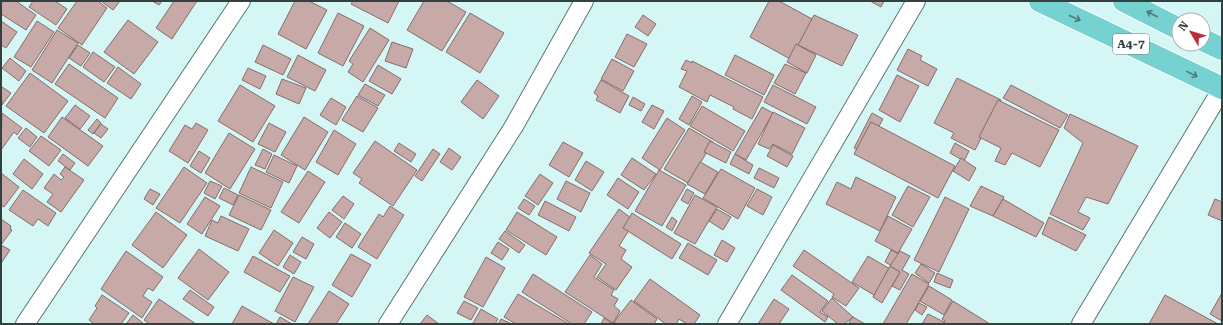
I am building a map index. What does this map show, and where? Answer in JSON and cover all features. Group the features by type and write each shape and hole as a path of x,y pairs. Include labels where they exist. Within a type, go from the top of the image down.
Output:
{"highway":[{"name":"A4-7","path":"1040,1 1222,88"},
{"name":"A4-7","path":"1124,1 1171,25"},
{"path":"1211,44 1222,49"}],"street":[{"path":"25,324 241,1"},
{"path":"388,324 514,126 584,1"},
{"path":"727,324 916,1"},
{"path":"1081,324 1222,88"}],"building":[{"path":"1,1 16,1 36,15 26,30 1,14"},
{"path":"33,1 55,1 67,9 56,25 29,7"},
{"path":"77,1 98,1 107,8 82,45 58,28"},
{"path":"101,1 120,1 113,10"},
{"path":"152,1 162,1 159,5"},
{"path":"174,1 197,1 172,39 156,28"},
{"path":"295,1 309,1 327,10 306,49 278,34"},
{"path":"353,1 399,1 388,23 351,4"},
{"path":"424,1 447,1 466,12 442,51 407,30"},
{"path":"769,1 779,1 814,20 792,60 750,37"},
{"path":"870,1 884,1 881,7"},
{"path":"338,13 364,26 343,66 318,53"},
{"path":"470,13 504,33 480,73 446,52"},
{"path":"643,15 656,24 648,36 635,27"},
{"path":"814,15 858,35 842,66 798,45"},
{"path":"128,20 158,42 134,74 104,52"},
{"path":"1,21 17,32 6,48 1,45"},
{"path":"37,21 54,32 31,67 14,57"},
{"path":"370,28 389,40 363,82 348,72 353,64 349,61"},
{"path":"57,30 78,43 52,83 32,70"},
{"path":"627,34 647,44 634,67 615,57"},
{"path":"392,42 413,49 406,68 385,61"},
{"path":"796,44 816,55 807,73 787,62"},
{"path":"78,45 90,53 81,66 69,58"},
{"path":"263,45 291,59 283,75 255,62"},
{"path":"908,49 922,56 920,60 937,69 928,86 897,70"},
{"path":"93,52 115,67 104,82 83,67"},
{"path":"298,55 326,70 315,91 287,77"},
{"path":"735,55 774,75 764,95 725,75"},
{"path":"10,58 26,71 19,81 2,68"},
{"path":"612,59 634,71 623,91 601,79"},
{"path":"686,60 692,63 692,61 763,97 752,119 733,109 734,107 710,95 707,102 679,87 687,71 681,69"},
{"path":"69,64 118,98 105,118 55,84"},
{"path":"785,64 806,73 795,94 774,83"},
{"path":"378,65 401,79 392,94 369,81"},
{"path":"118,67 141,84 131,99 107,83"},
{"path":"248,68 266,76 260,89 242,80"},
{"path":"30,73 68,101 44,133 6,106"},
{"path":"897,75 919,86 900,122 879,110"},
{"path":"957,78 1001,100 975,150 951,138 954,133 934,123"},
{"path":"282,79 306,88 299,104 276,94"},
{"path":"477,80 499,96 483,119 461,102"},
{"path":"601,80 629,96 620,113 596,100 598,96 594,93"},
{"path":"365,84 385,95 378,106 358,95"},
{"path":"240,85 275,106 253,142 218,121"},
{"path":"773,85 816,107 807,124 764,102"},
{"path":"1011,85 1068,115 1060,128 1003,98"},
{"path":"2,87 11,93 2,105 1,89"},
{"path":"357,96 378,108 363,132 342,120"},
{"path":"692,96 702,102 689,125 679,119"},
{"path":"633,97 645,104 641,111 629,105"},
{"path":"331,98 346,107 336,125 320,115"},
{"path":"998,100 1059,130 1040,167 1012,153 1005,165 995,161 1001,148 979,137"},
{"path":"75,105 90,116 80,129 65,118"},
{"path":"652,105 664,111 654,129 642,122"},
{"path":"702,106 745,131 733,151 690,126"},
{"path":"762,107 773,113 746,160 735,154"},
{"path":"773,112 805,128 792,154 773,144 769,149 758,144"},
{"path":"2,113 22,128 17,135 14,132 1,150"},
{"path":"872,113 883,119 864,153 854,148"},
{"path":"1070,114 1138,146 1108,204 1086,197 1078,212 1090,218 1083,230 1050,214 1083,143 1064,128"},
{"path":"62,117 103,146 88,166 48,137"},
{"path":"304,117 328,132 305,170 281,155"},
{"path":"667,118 685,130 660,170 642,158"},
{"path":"97,119 101,123 93,134 88,130"},
{"path":"871,122 955,166 938,198 854,154"},
{"path":"196,123 208,130 188,163 169,151 185,125 192,129"},
{"path":"269,123 286,132 275,152 258,144"},
{"path":"101,124 108,129 101,138 94,133"},
{"path":"26,128 37,137 30,147 18,138"},
{"path":"689,128 713,142 688,183 664,169"},
{"path":"334,130 356,144 338,175 316,162"},
{"path":"229,133 255,149 230,189 205,173"},
{"path":"41,136 61,150 49,166 29,151"},
{"path":"375,141 417,170 393,206 359,183 362,179 353,173"},
{"path":"710,141 731,152 726,163 704,152"},
{"path":"563,142 583,153 569,177 549,165"},
{"path":"399,143 416,154 411,162 394,151"},
{"path":"955,143 969,151 964,161 950,153"},
{"path":"773,145 793,156 787,167 767,156"},
{"path":"449,148 461,157 452,170 440,162"},
{"path":"263,149 272,154 265,169 255,165"},
{"path":"433,149 440,154 422,181 415,176"},
{"path":"199,151 210,158 201,173 190,166"},
{"path":"63,154 75,163 70,170 58,161"},
{"path":"735,154 753,165 749,174 730,164"},
{"path":"274,155 297,166 289,183 266,172"},
{"path":"632,158 656,174 644,190 621,175"},
{"path":"961,158 976,168 969,181 953,171"},
{"path":"24,159 43,174 32,189 13,174"},
{"path":"586,161 604,172 592,191 575,180"},
{"path":"700,162 718,172 705,194 687,184"},
{"path":"65,167 84,180 61,212 47,202 53,194 44,188 54,174 61,180 64,177 60,174"},
{"path":"184,167 207,183 180,223 156,208"},
{"path":"251,167 283,182 271,208 239,193"},
{"path":"759,168 779,178 774,188 754,178"},
{"path":"721,169 755,188 738,219 703,198"},
{"path":"659,170 686,185 662,226 635,211"},
{"path":"308,171 325,182 299,223 281,212"},
{"path":"1,173 19,187 4,207 1,205"},
{"path":"540,174 553,183 538,205 525,196"},
{"path":"856,177 896,197 880,231 826,204 837,182 851,189"},
{"path":"618,178 639,192 628,209 607,195"},
{"path":"210,181 222,186 215,199 204,193"},
{"path":"566,181 590,193 581,212 557,199"},
{"path":"908,186 930,197 913,227 892,215"},
{"path":"981,186 1004,197 993,216 970,206"},
{"path":"224,188 238,195 233,205 219,198"},
{"path":"150,189 160,194 153,205 144,199"},
{"path":"687,189 694,193 688,204 681,200"},
{"path":"757,189 772,197 763,215 747,206"},
{"path":"23,190 56,213 48,226 38,219 33,226 9,210"},
{"path":"239,195 271,210 261,230 229,215"},
{"path":"695,195 717,207 695,244 674,233"},
{"path":"343,196 354,204 344,219 332,210"},
{"path":"205,197 220,206 202,234 187,224"},
{"path":"945,197 969,209 939,272 914,260"},
{"path":"524,199 535,206 529,215 518,208"},
{"path":"1003,199 1044,223 1036,237 993,216"},
{"path":"1215,199 1222,202 1222,221 1208,215"},
{"path":"545,201 576,217 569,231 538,215"},
{"path":"390,206 404,215 377,259 358,247 379,214 383,217"},
{"path":"619,209 635,221 619,246 626,250 621,259 632,267 616,290 597,277 606,264 589,253"},
{"path":"717,209 731,217 723,230 709,221"},
{"path":"156,212 187,235 163,268 132,245"},
{"path":"329,212 342,222 330,238 317,228"},
{"path":"517,212 557,237 546,255 506,230"},
{"path":"632,213 681,244 672,259 623,228"},
{"path":"221,216 249,229 238,251 205,236 212,220 218,223"},
{"path":"888,216 912,229 898,253 875,241"},
{"path":"672,217 677,221 672,231 666,227"},
{"path":"1049,217 1086,235 1076,251 1042,234"},
{"path":"1,219 11,226 10,229 12,230 1,245"},
{"path":"345,223 361,234 352,248 336,237"},
{"path":"274,230 293,243 278,266 259,253"},
{"path":"505,231 525,245 519,253 499,239"},
{"path":"302,237 314,244 306,259 293,252"},
{"path":"722,240 735,248 727,262 714,255"},
{"path":"498,242 509,249 502,260 491,253"},
{"path":"688,243 717,260 708,275 679,258"},
{"path":"1,245 10,250 2,262 1,261"},
{"path":"199,249 229,272 208,300 178,278"},
{"path":"804,250 859,288 846,306 832,297 834,294 793,266"},
{"path":"891,250 901,255 894,267 885,262"},
{"path":"126,251 163,277 153,291 148,288 143,296 152,302 142,318 101,289"},
{"path":"900,251 910,256 902,270 909,274 900,290 892,286 900,272 890,266"},
{"path":"351,254 371,265 352,297 332,285"},
{"path":"290,255 301,262 294,274 283,267"},
{"path":"590,255 602,264 594,277 614,290 611,295 618,299 614,306 620,311 613,323 565,292"},
{"path":"253,256 290,276 280,292 244,272"},
{"path":"868,256 890,269 874,295 852,282"},
{"path":"486,257 505,268 483,307 464,297"},
{"path":"921,264 935,273 929,283 915,273"},
{"path":"890,266 900,272 882,303 873,297"},
{"path":"937,273 953,280 950,288 934,282"},
{"path":"533,274 592,312 584,324 572,324 522,292"},
{"path":"912,274 929,284 915,309 906,324 883,324"},
{"path":"792,275 828,301 820,312 828,317 825,322 781,290"},
{"path":"293,277 314,287 295,322 275,311"},
{"path":"650,279 700,315 694,324 687,324 679,319 676,324 666,324 634,301"},
{"path":"929,286 952,300 944,315 920,301"},
{"path":"190,290 214,307 208,316 183,299"},
{"path":"329,291 349,304 336,324 308,324"},
{"path":"1222,293 1222,321 1210,314"},
{"path":"518,294 569,324 516,324 504,317"},
{"path":"102,295 129,313 121,324 95,324 89,320 97,308 95,306"},
{"path":"1165,295 1218,324 1149,324"},
{"path":"832,298 853,317 844,324 838,324 822,311"},
{"path":"159,299 196,324 150,324 144,320"},
{"path":"774,299 789,309 779,324 758,324"},
{"path":"631,300 657,319 654,324 617,324 614,322"},
{"path":"464,301 478,308 471,320 457,313"},
{"path":"953,301 990,324 944,324 945,321 942,319"},
{"path":"919,303 927,307 922,315 915,310"},
{"path":"242,306 274,324 232,324"},
{"path":"481,309 498,319 495,324 473,323"},
{"path":"928,314 944,322 943,324 922,324"},
{"path":"133,315 144,324 126,324"},
{"path":"427,315 439,324 420,324"},
{"path":"280,317 292,324 276,324"},
{"path":"853,317 865,324 851,324 849,322"},
{"path":"604,318 613,324 601,324"},
{"path":"501,319 512,324 498,324"}]}
